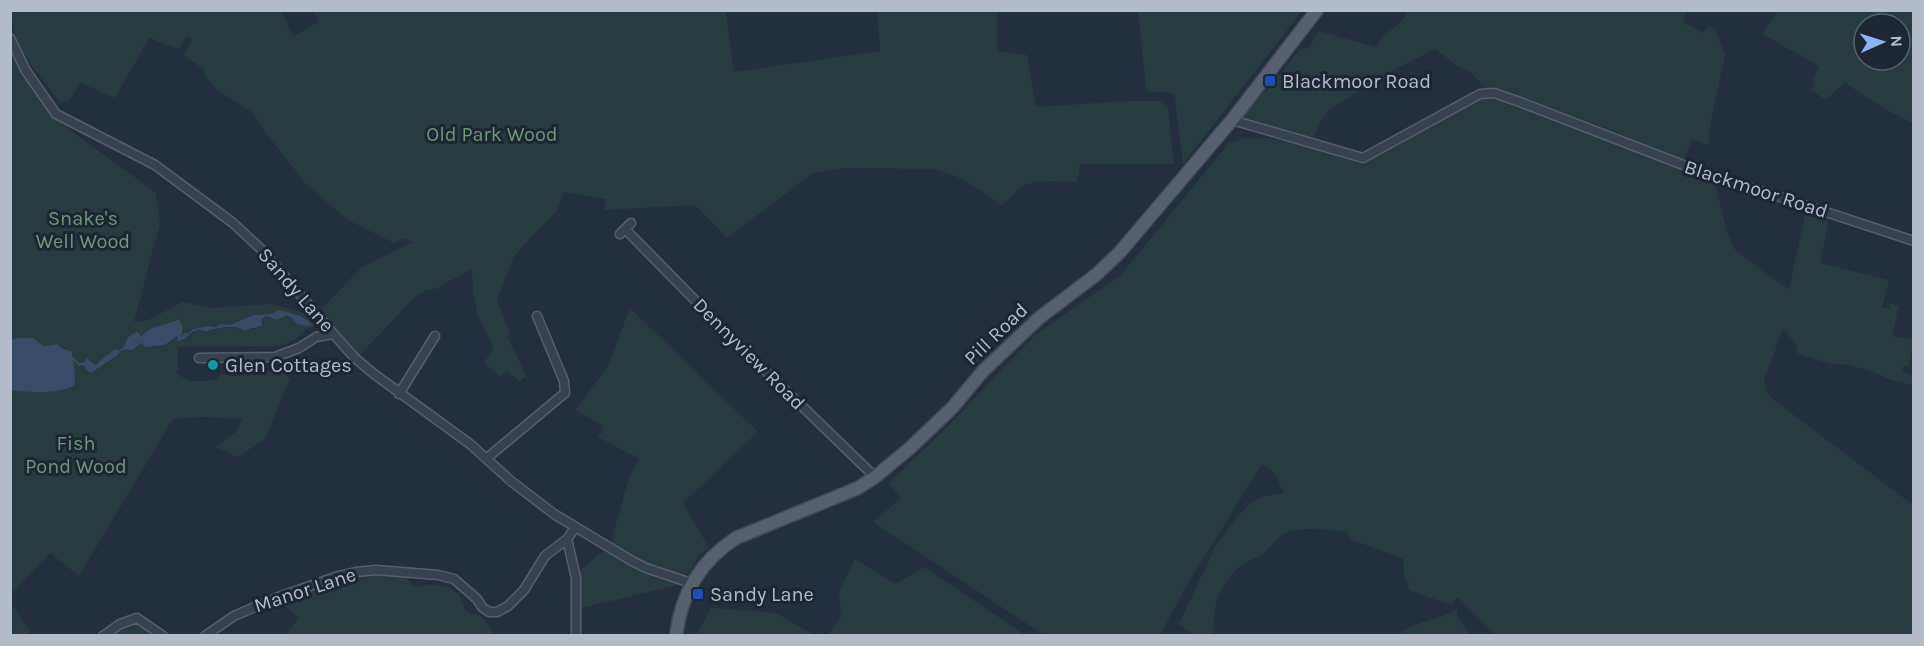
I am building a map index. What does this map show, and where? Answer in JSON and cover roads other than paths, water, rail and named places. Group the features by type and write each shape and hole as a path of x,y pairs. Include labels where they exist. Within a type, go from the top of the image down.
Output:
{"main road":[{"name":"Pill Road","path":"676,636 679,616 691,583 713,556 736,538 858,488 875,477 910,448 947,412 983,371 1039,318 1097,274 1120,252 1232,120 1317,10"}],"street":[{"name":"Sandy Lane","path":"10,38 26,71 57,114 155,165 233,223 262,250 355,358 399,394 428,413 487,458 511,481 575,528 646,568 691,583"},
{"name":"Blackmoor Road","path":"1232,120 1363,158 1479,94 1494,93 1717,178 1914,241"},
{"name":"Dennyview Road","path":"625,228 757,363 875,477"},
{"path":"487,458 565,393 564,381 537,316"},
{"path":"199,358 275,357 299,348 316,337 333,334"},
{"path":"399,394 435,336"},
{"name":"Manor Lane","path":"206,636 234,616 250,608 338,576 376,570 438,575 454,579 477,599 482,607 489,612 497,612 508,606 524,590 545,556 567,539 575,528"},
{"path":"567,539 576,578 576,636"},
{"path":"103,636 120,624 136,618 163,636"}],"water":[{"path":"279,310 302,317 312,325 298,324 287,315 276,320 266,316 262,319 262,325 245,331 232,327 197,330 180,341 177,341 177,336 165,345 144,347 141,343 133,350 123,349 128,338 134,333 137,332 141,336 150,329 177,320 180,320 183,327 181,337 193,329 216,327 220,324 231,325 253,315 271,314"},
{"path":"33,338 44,346 58,344 61,348 71,351 75,385 54,391 11,390 11,340"},
{"path":"116,349 119,354 91,373 86,370 85,366 78,365 87,358 97,365"}],"waterway":[{"path":"118,352 123,349"},
{"path":"73,358 79,365"}],"place":[{"name":"Blackmoor Road","path":"1270,81"},
{"name":"Glen Cottages","path":"213,365"},
{"name":"Sandy Lane","path":"698,594"}],"park label":[{"name":"Old Park Wood","path":"492,134"},
{"name":"Snake's Well Wood","path":"83,230"},
{"name":"Fish Pond Wood","path":"76,454"}]}
